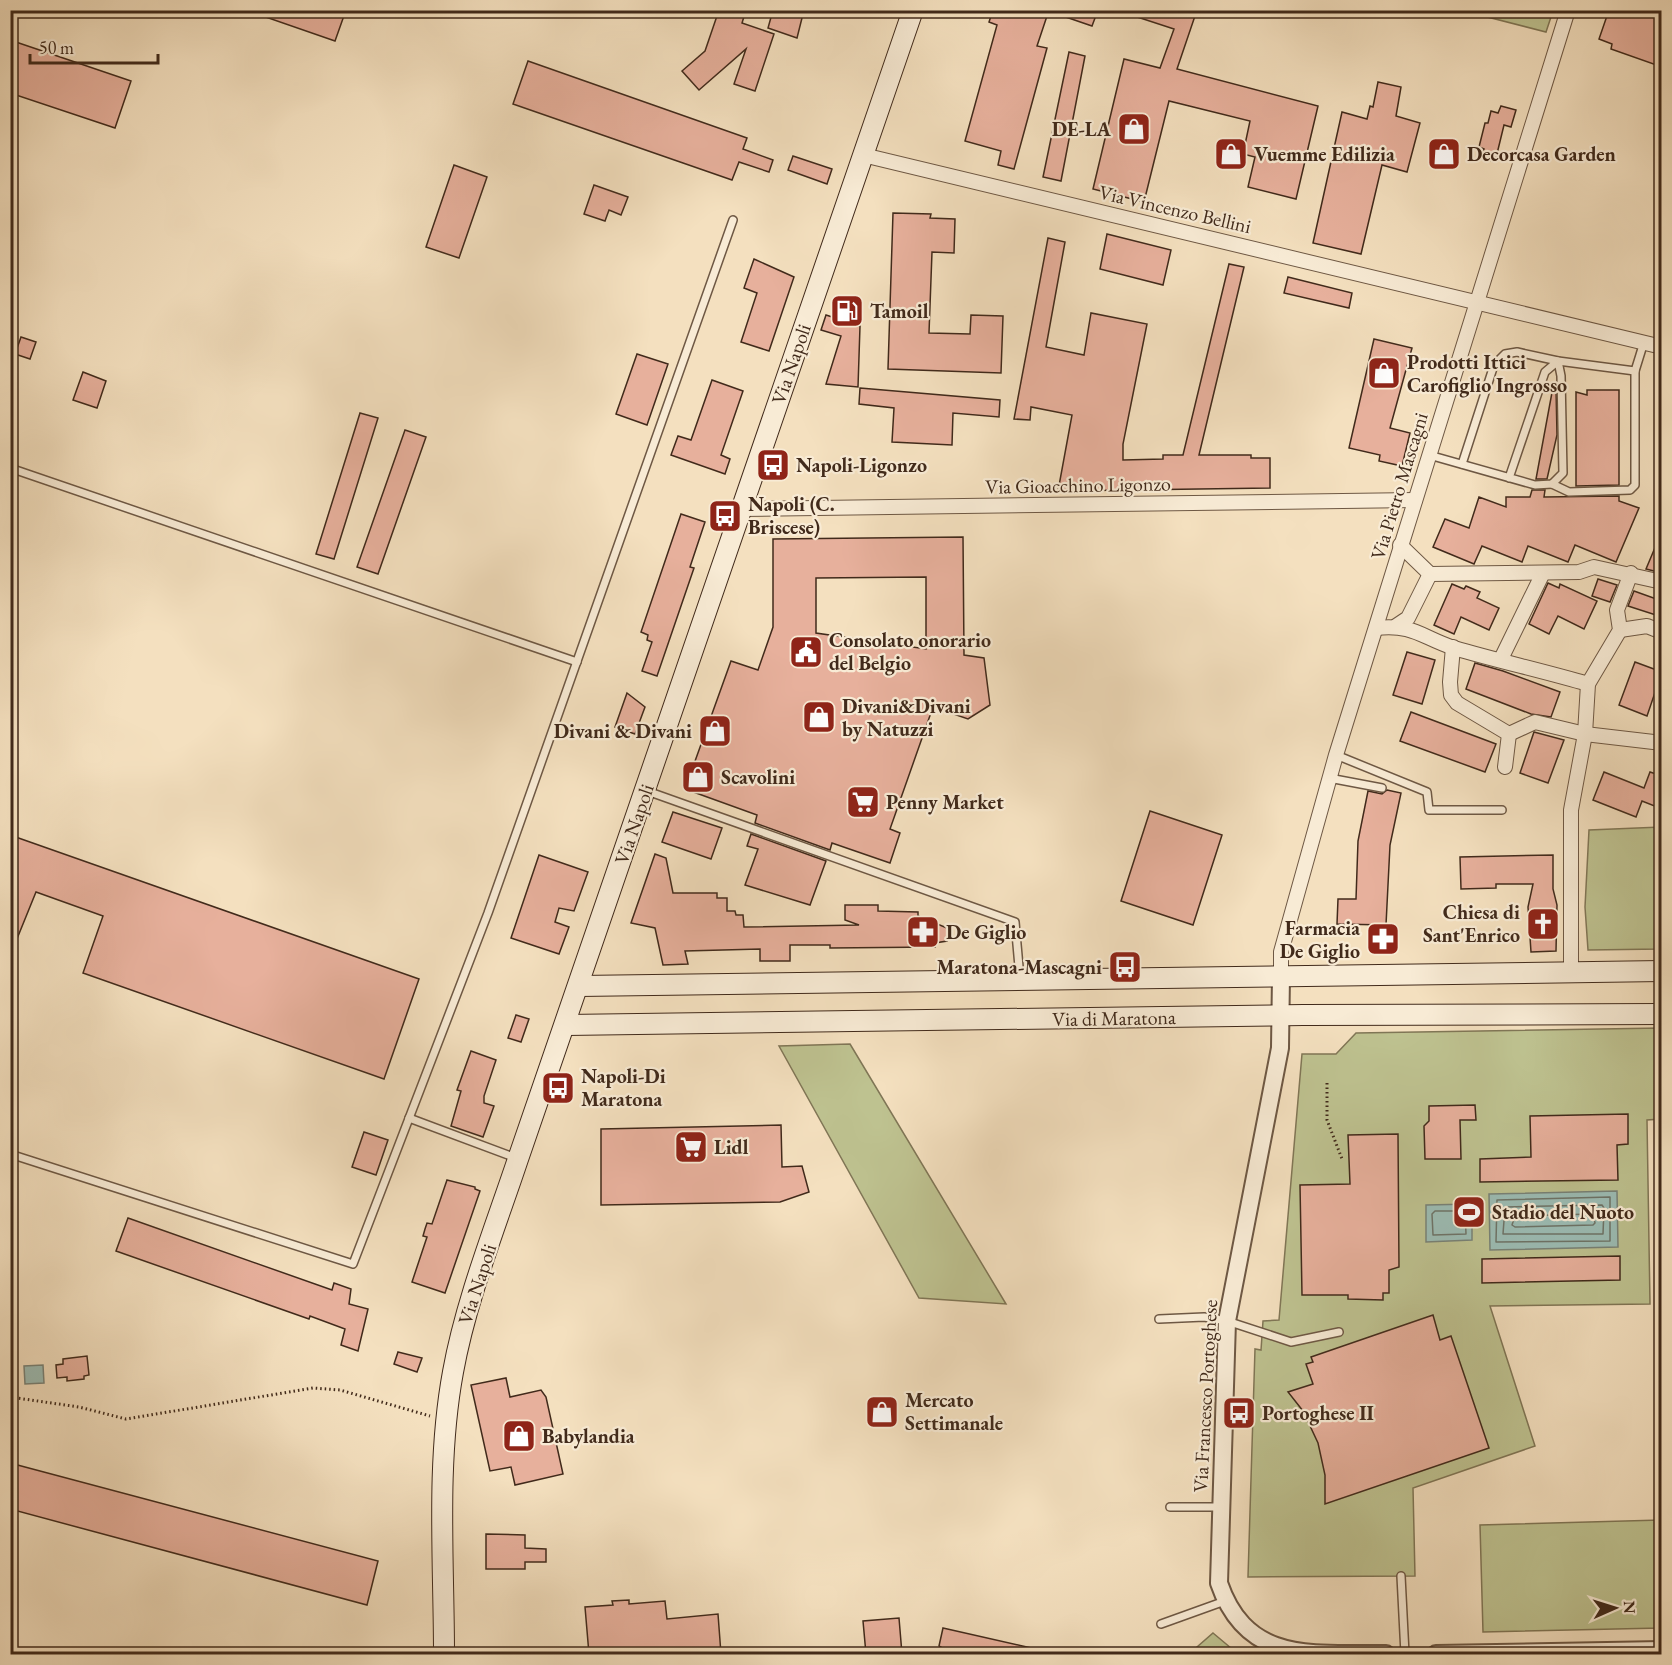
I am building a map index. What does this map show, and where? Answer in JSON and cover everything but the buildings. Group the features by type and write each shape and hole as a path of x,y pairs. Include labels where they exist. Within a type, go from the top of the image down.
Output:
{"main road":[{"name":"Via Napoli","path":"444,1654 447,1418 453,1372 462,1330 518,1159 566,1025 913,10"},
{"name":"Via di Maratona","path":"579,986 1662,971"},
{"name":"Via di Maratona","path":"566,1025 1281,1016 1662,1014"}],"street":[{"name":"Via Pietro Mascagni","path":"1281,976 1281,952 1329,778 1568,10"},
{"name":"Via Vincenzo Bellini","path":"863,155 1662,347"},
{"name":"Via Gioacchino Ligonzo","path":"741,509 1415,500"},
{"path":"1400,545 1430,574 1579,572 1594,567 1631,573 1662,582"},
{"path":"1501,659 1543,573"},
{"path":"1571,973 1571,810 1585,734 1588,684 1620,630 1617,609 1631,573"},
{"path":"1396,626 1408,618 1430,574"},
{"path":"1376,628 1396,626 1410,628 1453,647 1588,684"},
{"path":"1620,630 1647,627 1662,632"},
{"path":"1453,647 1451,695 1457,703 1509,734"},
{"path":"1509,734 1534,722 1585,734 1662,743"},
{"path":"1505,767 1509,734"},
{"name":"Via Francesco Portoghese","path":"1281,976 1278,1061 1227,1321 1219,1583 1225,1601 1242,1627 1256,1638 1272,1645 1319,1653 1386,1654"},
{"path":"1436,1654 1662,1650"}],"lane":[{"path":"10,1154 352,1264 488,914 733,220"},
{"path":"1429,455 1535,485 1552,484 1569,492 1630,490 1635,485 1635,371 1644,342"},
{"path":"1462,464 1494,365 1505,354 1516,352 1558,361 1635,371"},
{"path":"1509,478 1545,372 1558,361"},
{"path":"1552,484 1563,473 1561,376 1558,361"},
{"path":"10,468 577,662"},
{"path":"1336,755 1427,792 1429,810 1502,810"},
{"path":"1329,778 1382,788"},
{"path":"646,790 1016,922 1020,981"},
{"path":"409,1118 518,1159"},
{"path":"1159,1319 1204,1317 1227,1321 1291,1342 1339,1332"},
{"path":"1170,1507 1220,1507"},
{"path":"1401,1576 1405,1654"},
{"path":"1161,1624 1225,1601"}],"path":[{"path":"1327,1083 1327,1120 1342,1158"},
{"path":"10,1397 79,1407 126,1419 314,1388 340,1390 418,1414 447,1418"}],"green space":[{"path":"1553,10 1546,32 1464,11"},
{"path":"1661,827 1661,949 1588,950 1585,907 1589,830"},
{"name":"Stadio del Nuoto","path":"1661,1028 1661,1119 1647,1120 1650,1304 1490,1306 1535,1446 1413,1488 1415,1576 1248,1577 1255,1349 1261,1350 1263,1321 1279,1320 1302,1054 1336,1054 1356,1033"},
{"path":"850,1044 1006,1304 919,1298 779,1046"},
{"path":"1661,1520 1661,1628 1483,1632 1480,1525"},
{"path":"1213,1633 1238,1654 1189,1654"}],"water":[{"path":"1617,1191 1618,1247 1490,1250 1489,1194"},
{"path":"1472,1204 1472,1240 1426,1242 1426,1205"},
{"path":"43,1365 44,1383 25,1384 24,1366"}],"place":[{"name":"DE-LA","path":"1134,129"},
{"name":"Vuemme Edilizia","path":"1231,154"},
{"name":"Decorcasa Garden","path":"1444,154"},
{"name":"Tamoil","path":"847,311"},
{"name":"Prodotti Ittici Carofiglio Ingrosso","path":"1384,373"},
{"name":"Napoli-Ligonzo","path":"773,465"},
{"name":"Napoli (C. Briscese)","path":"725,516"},
{"name":"Consolato onorario del Belgio","path":"806,652"},
{"name":"Divani&Divani by Natuzzi","path":"819,717"},
{"name":"Divani & Divani","path":"715,731"},
{"name":"Scavolini","path":"698,777"},
{"name":"Penny Market","path":"863,802"},
{"name":"Chiesa di Sant'Enrico","path":"1543,924"},
{"name":"De Giglio","path":"923,932"},
{"name":"Farmacia De Giglio","path":"1383,939"},
{"name":"Maratona-Mascagni","path":"1125,967"},
{"name":"Napoli-Di Maratona","path":"558,1088"},
{"name":"Lidl","path":"691,1147"},
{"name":"Stadio del Nuoto","path":"1469,1212"},
{"name":"Mercato Settimanale","path":"882,1412"},
{"name":"Portoghese II","path":"1239,1413"},
{"name":"Babylandia","path":"519,1436"}]}
